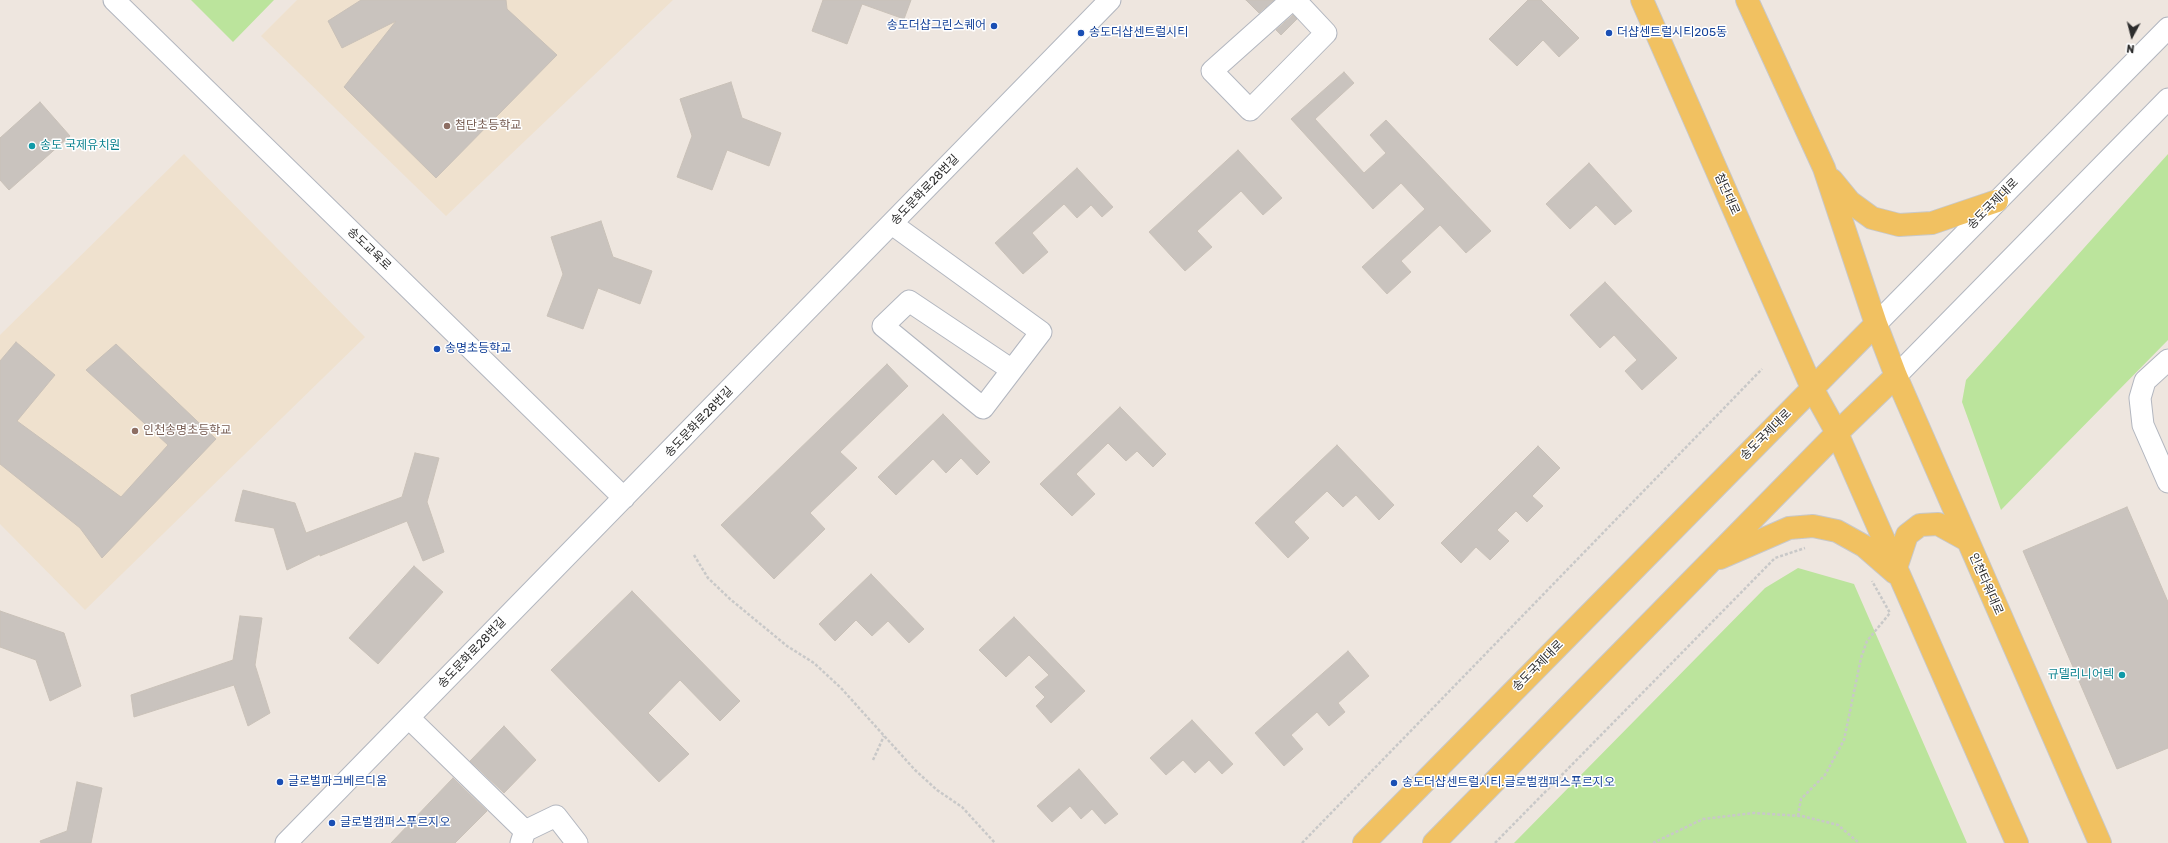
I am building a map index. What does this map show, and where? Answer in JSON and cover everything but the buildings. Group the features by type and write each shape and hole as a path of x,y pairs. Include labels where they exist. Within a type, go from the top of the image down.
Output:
{"main road":[{"name":"첨단대로","path":"1642,0 1812,388"},
{"path":"1747,0 1824,168 1876,324"},
{"path":"1824,168 1850,202 1872,218 1899,225 1932,223 1997,201"},
{"name":"송도국제대로","path":"1364,843 1876,324"},
{"name":"인천타워대로","path":"1876,324 1896,376 2100,843"},
{"path":"1434,843 1837,433 1896,376"},
{"path":"1812,388 1837,433 2017,843"},
{"path":"1899,574 1907,535 1920,525 1938,524 1967,540"},
{"path":"1710,562 1790,528 1813,526 1837,531 1864,546 1899,574"}],"street":[{"name":"송도교육로","path":"114,0 624,498"},
{"name":"송도문화로28번길","path":"286,843 1110,0"},
{"path":"1290,2 1326,33 1250,110 1212,71 1290,2"},
{"name":"송도국제대로","path":"1876,324 2168,28"},
{"path":"1896,376 2168,99"},
{"path":"892,224 1041,332 1012,370 983,408 883,326 909,301 1012,370"},
{"path":"2168,360 2146,381 2140,398 2143,425 2168,482"},
{"path":"409,718 523,837 556,816 577,843"}],"path":[{"path":"1302,843 1762,369"},
{"path":"1495,843 1775,558 1807,547"},
{"path":"694,555 708,578 730,599 787,646 814,663 841,688 915,770 937,790 962,807 996,843"},
{"path":"1798,816 1801,798 1825,775 1844,740 1861,658 1867,641 1890,613 1872,580"},
{"path":"873,760 884,736"},
{"path":"1653,843 1703,819 1754,813 1798,816 1838,824 1859,843"}],"shaded area":[{"name":"첨단초등학교","path":"297,0 673,0 446,216 261,36"},
{"name":"인천송명초등학교","path":"184,154 365,337 85,610 0,524 0,335"}],"green space":[{"path":"191,0 274,0 233,42"},
{"path":"2168,154 2168,340 2001,510 1962,402 1966,380"},
{"path":"1798,568 1854,584 1967,843 1514,843 1765,588"}],"place":[{"name":"송도더샵그린스퀘어","path":"994,26"},
{"name":"송도더샵센트럴시티","path":"1081,33"},
{"name":"더샵센트럴시티205동","path":"1609,33"},
{"name":"첨단초등학교","path":"447,126"},
{"name":"송도 국제유치원","path":"32,146"},
{"name":"송명초등학교","path":"437,349"},
{"name":"인천송명초등학교","path":"135,431"},
{"name":"규델리니어텍","path":"2122,675"},
{"name":"글로벌파크베르디움","path":"280,782"},
{"name":"송도더샵센트럴시티.글로벌캠퍼스푸르지오","path":"1394,783"},
{"name":"글로벌캠퍼스푸르지오","path":"332,823"}]}
